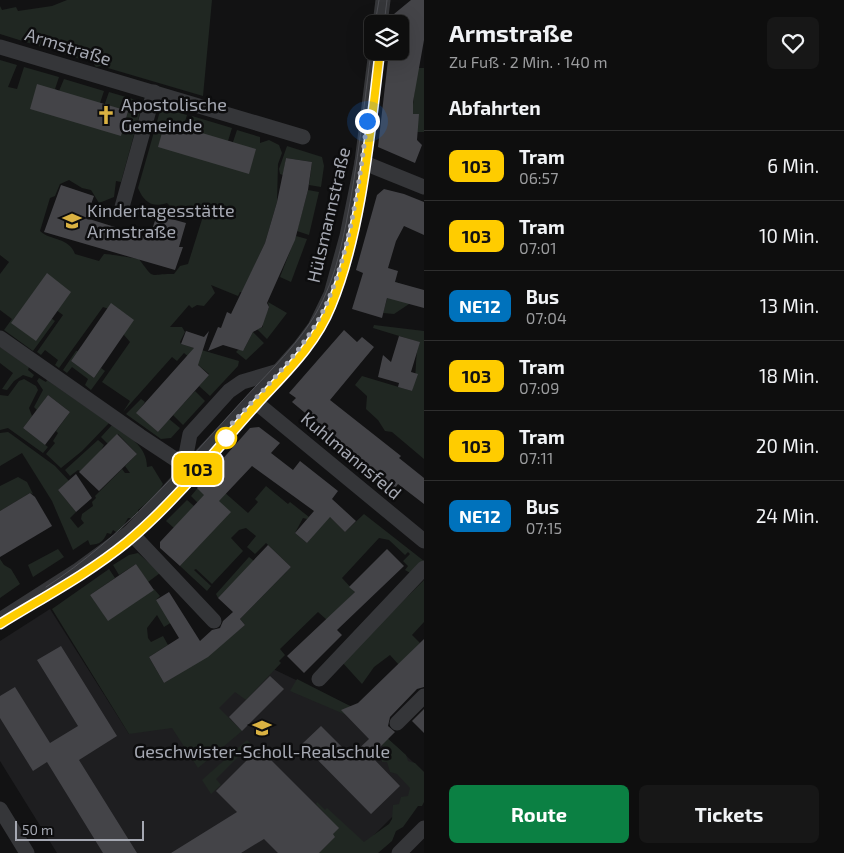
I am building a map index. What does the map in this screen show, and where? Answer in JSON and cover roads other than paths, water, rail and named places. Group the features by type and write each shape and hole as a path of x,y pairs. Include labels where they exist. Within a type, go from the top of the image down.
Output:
{"street":[{"path":"381,15 383,0"},
{"name":"Armstraße","path":"0,46 303,138"},
{"name":"Hülsmannstraße","path":"0,620 92,561 130,532 187,467 253,400 306,340 327,304 347,236 362,162 375,60"},
{"path":"122,207 154,92"},
{"path":"362,162 424,187"},
{"path":"0,338 187,467"},
{"name":"Hülsmannstraße","path":"187,467 192,432 229,391 242,382 279,371"},
{"name":"Kuhlmannsfeld","path":"253,400 424,541"},
{"path":"130,532 214,621"},
{"path":"319,678 424,568"},
{"path":"397,723 424,696"},
{"path":"0,809 27,853"},
{"path":"399,853 424,828"}],"tram line":[{"path":"376,15 379,0"},
{"path":"385,15 387,0"},
{"path":"46,587 101,546 126,524 289,350 310,323 333,276 346,224 370,60"},
{"path":"0,624 99,562 142,529 308,347 331,305 349,245 364,175 379,60"},
{"name":"103","path":"0,624 100,562 134,536 190,478 308,347 322,326 332,305 349,245 364,175 379,60"}],"place":[{"name":"Apostolische Gemeinde","path":"106,115"},
{"name":"Kindertagesstätte Armstraße","path":"72,221"},
{"name":"Geschwister-Scholl-Realschule","path":"262,728"}]}
